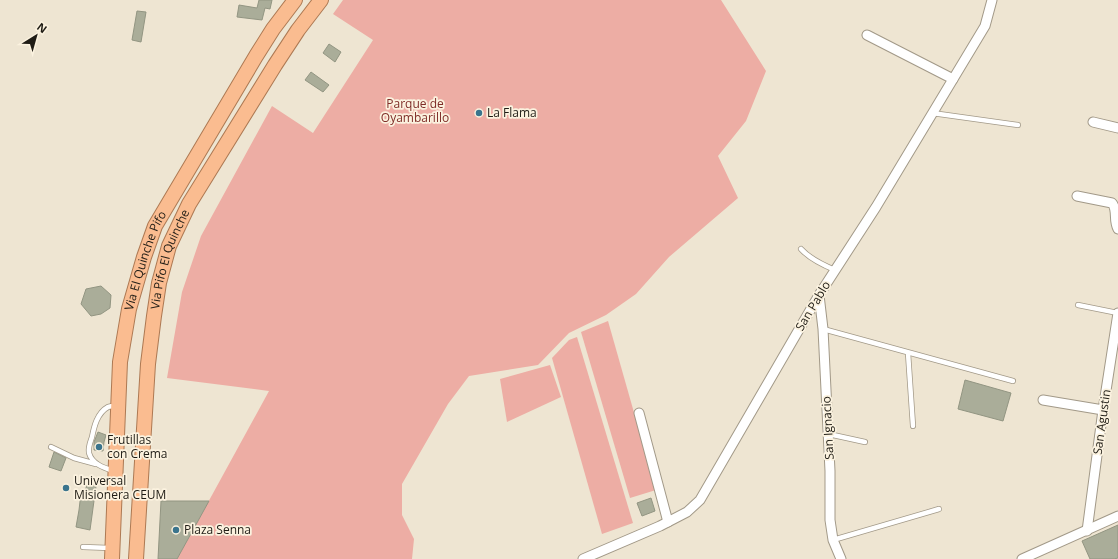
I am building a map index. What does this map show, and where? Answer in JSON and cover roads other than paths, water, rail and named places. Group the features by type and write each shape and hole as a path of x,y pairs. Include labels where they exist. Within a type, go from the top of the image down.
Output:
{"highway":[{"name":"Via El Quinche Pifo","path":"112,554 120,362 129,309 144,257 156,226 174,194 256,56 296,0"},
{"name":"Via Pifo El Quinche","path":"136,559 148,364 159,283 169,246 189,204 270,72 298,30 321,0"}],"street":[{"name":"San Pablo","path":"583,559 668,522 687,512 700,500 835,270 876,206 985,26 992,0"},
{"path":"867,35 953,79"},
{"path":"1093,122 1118,128"},
{"path":"1077,196 1112,203 1116,206 1116,226 1118,229"},
{"name":"San Ignacio","path":"820,295 830,471 830,520 833,540 841,559"},
{"name":"San Agustin","path":"1087,531 1118,313"},
{"path":"1043,400 1103,410"},
{"path":"639,412 668,522"},
{"path":"1022,559 1118,516"}],"lane":[{"path":"932,113 1018,125"},
{"path":"801,248 814,259 835,270"},
{"path":"1078,306 1118,313"},
{"path":"823,329 1014,381"},
{"path":"908,352 913,426"},
{"path":"116,472 105,469 92,459 89,453 89,447 93,428 98,418 109,406 119,406"},
{"path":"828,436 833,435 865,442"},
{"path":"51,447 74,458 98,464"},
{"path":"833,540 939,509"},
{"path":"83,547 112,554"}],"place":[{"name":"La Flama","path":"479,113"},
{"name":"Frutillas con Crema","path":"99,447"},
{"name":"Universal Misionera CEUM","path":"66,488"},
{"name":"Plaza Senna","path":"176,530"}],"park label":[{"name":"Parque de Oyambarillo","path":"415,111"}]}
